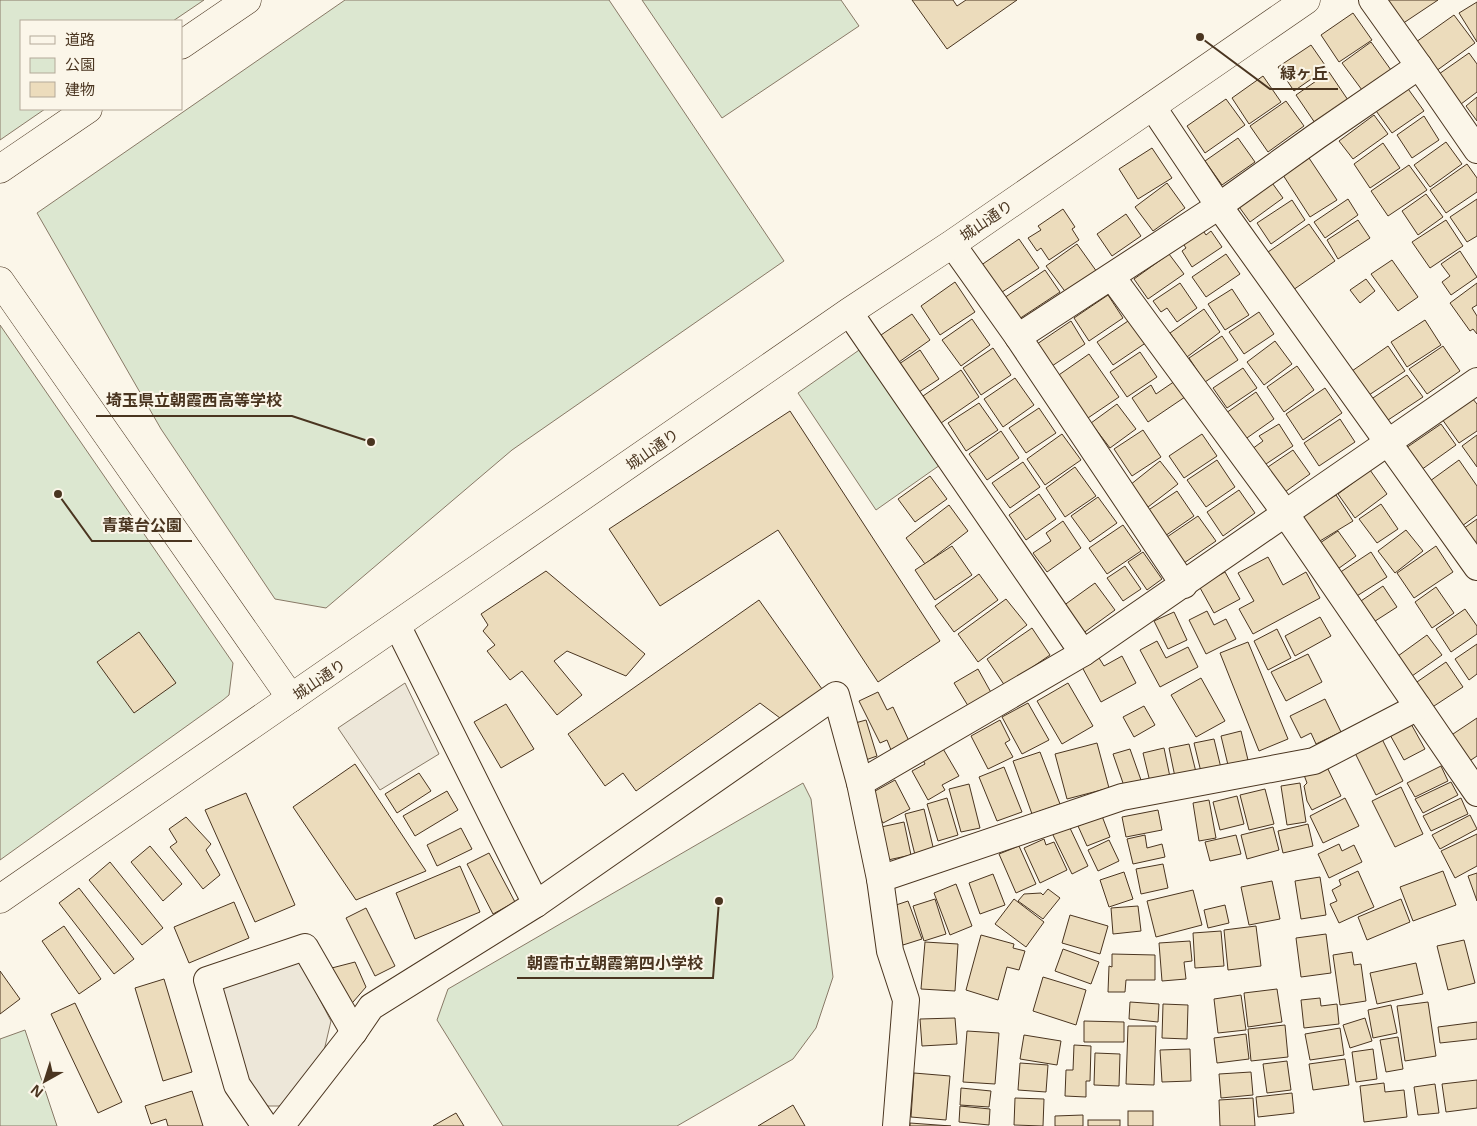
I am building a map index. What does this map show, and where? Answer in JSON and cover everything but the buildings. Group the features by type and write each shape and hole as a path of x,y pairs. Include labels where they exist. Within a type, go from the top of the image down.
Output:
{"street":[{"path":"182,44 247,0"},
{"name":"城山通り","path":"0,899 849,312 952,244 1306,0"},
{"path":"1372,0 1477,150"},
{"path":"1018,337 1219,206 1420,66"},
{"path":"1152,106 1219,206 1477,567"},
{"path":"0,169 87,110"},
{"path":"952,244 1018,337 1184,584"},
{"path":"1112,277 1285,514 1477,793"},
{"path":"0,281 291,698"},
{"path":"849,312 1083,654"},
{"path":"860,783 1083,654 1477,381"},
{"path":"397,626 536,904"},
{"path":"280,1126 354,1032 371,1007 536,904 836,695 860,783 880,879 890,951 906,1000 896,1126"},
{"path":"880,879 1122,797 1314,761 1418,707"},
{"path":"265,1126 237,1086 207,980 305,946 354,1032"}],"green space":[{"path":"0,0 204,0 174,20 20,20 20,110 44,110 0,140"},
{"path":"345,0 609,0 784,261 512,450 326,608 275,599 161,429 37,213"},
{"path":"642,0 841,0 859,26 722,118"},
{"path":"0,325 233,663 229,695 0,860"},
{"path":"862,348 940,465 876,510 798,393"},
{"path":"803,783 811,799 833,977 816,1028 793,1059 677,1126 503,1126 437,1020 448,989"},
{"path":"25,1030 57,1126 0,1126 0,1039"}],"shaded area":[{"path":"405,683 439,754 380,790 338,728"},
{"path":"299,960 331,1021 323,1055 284,1106 262,1106 236,1075 213,982"}],"place":[{"name":"緑ヶ丘","path":"1200,37"},
{"name":"埼玉県立朝霞西高等学校","path":"371,442"},
{"name":"青葉台公園","path":"58,494"},
{"name":"朝霞市立朝霞第四小学校","path":"719,901"}]}
